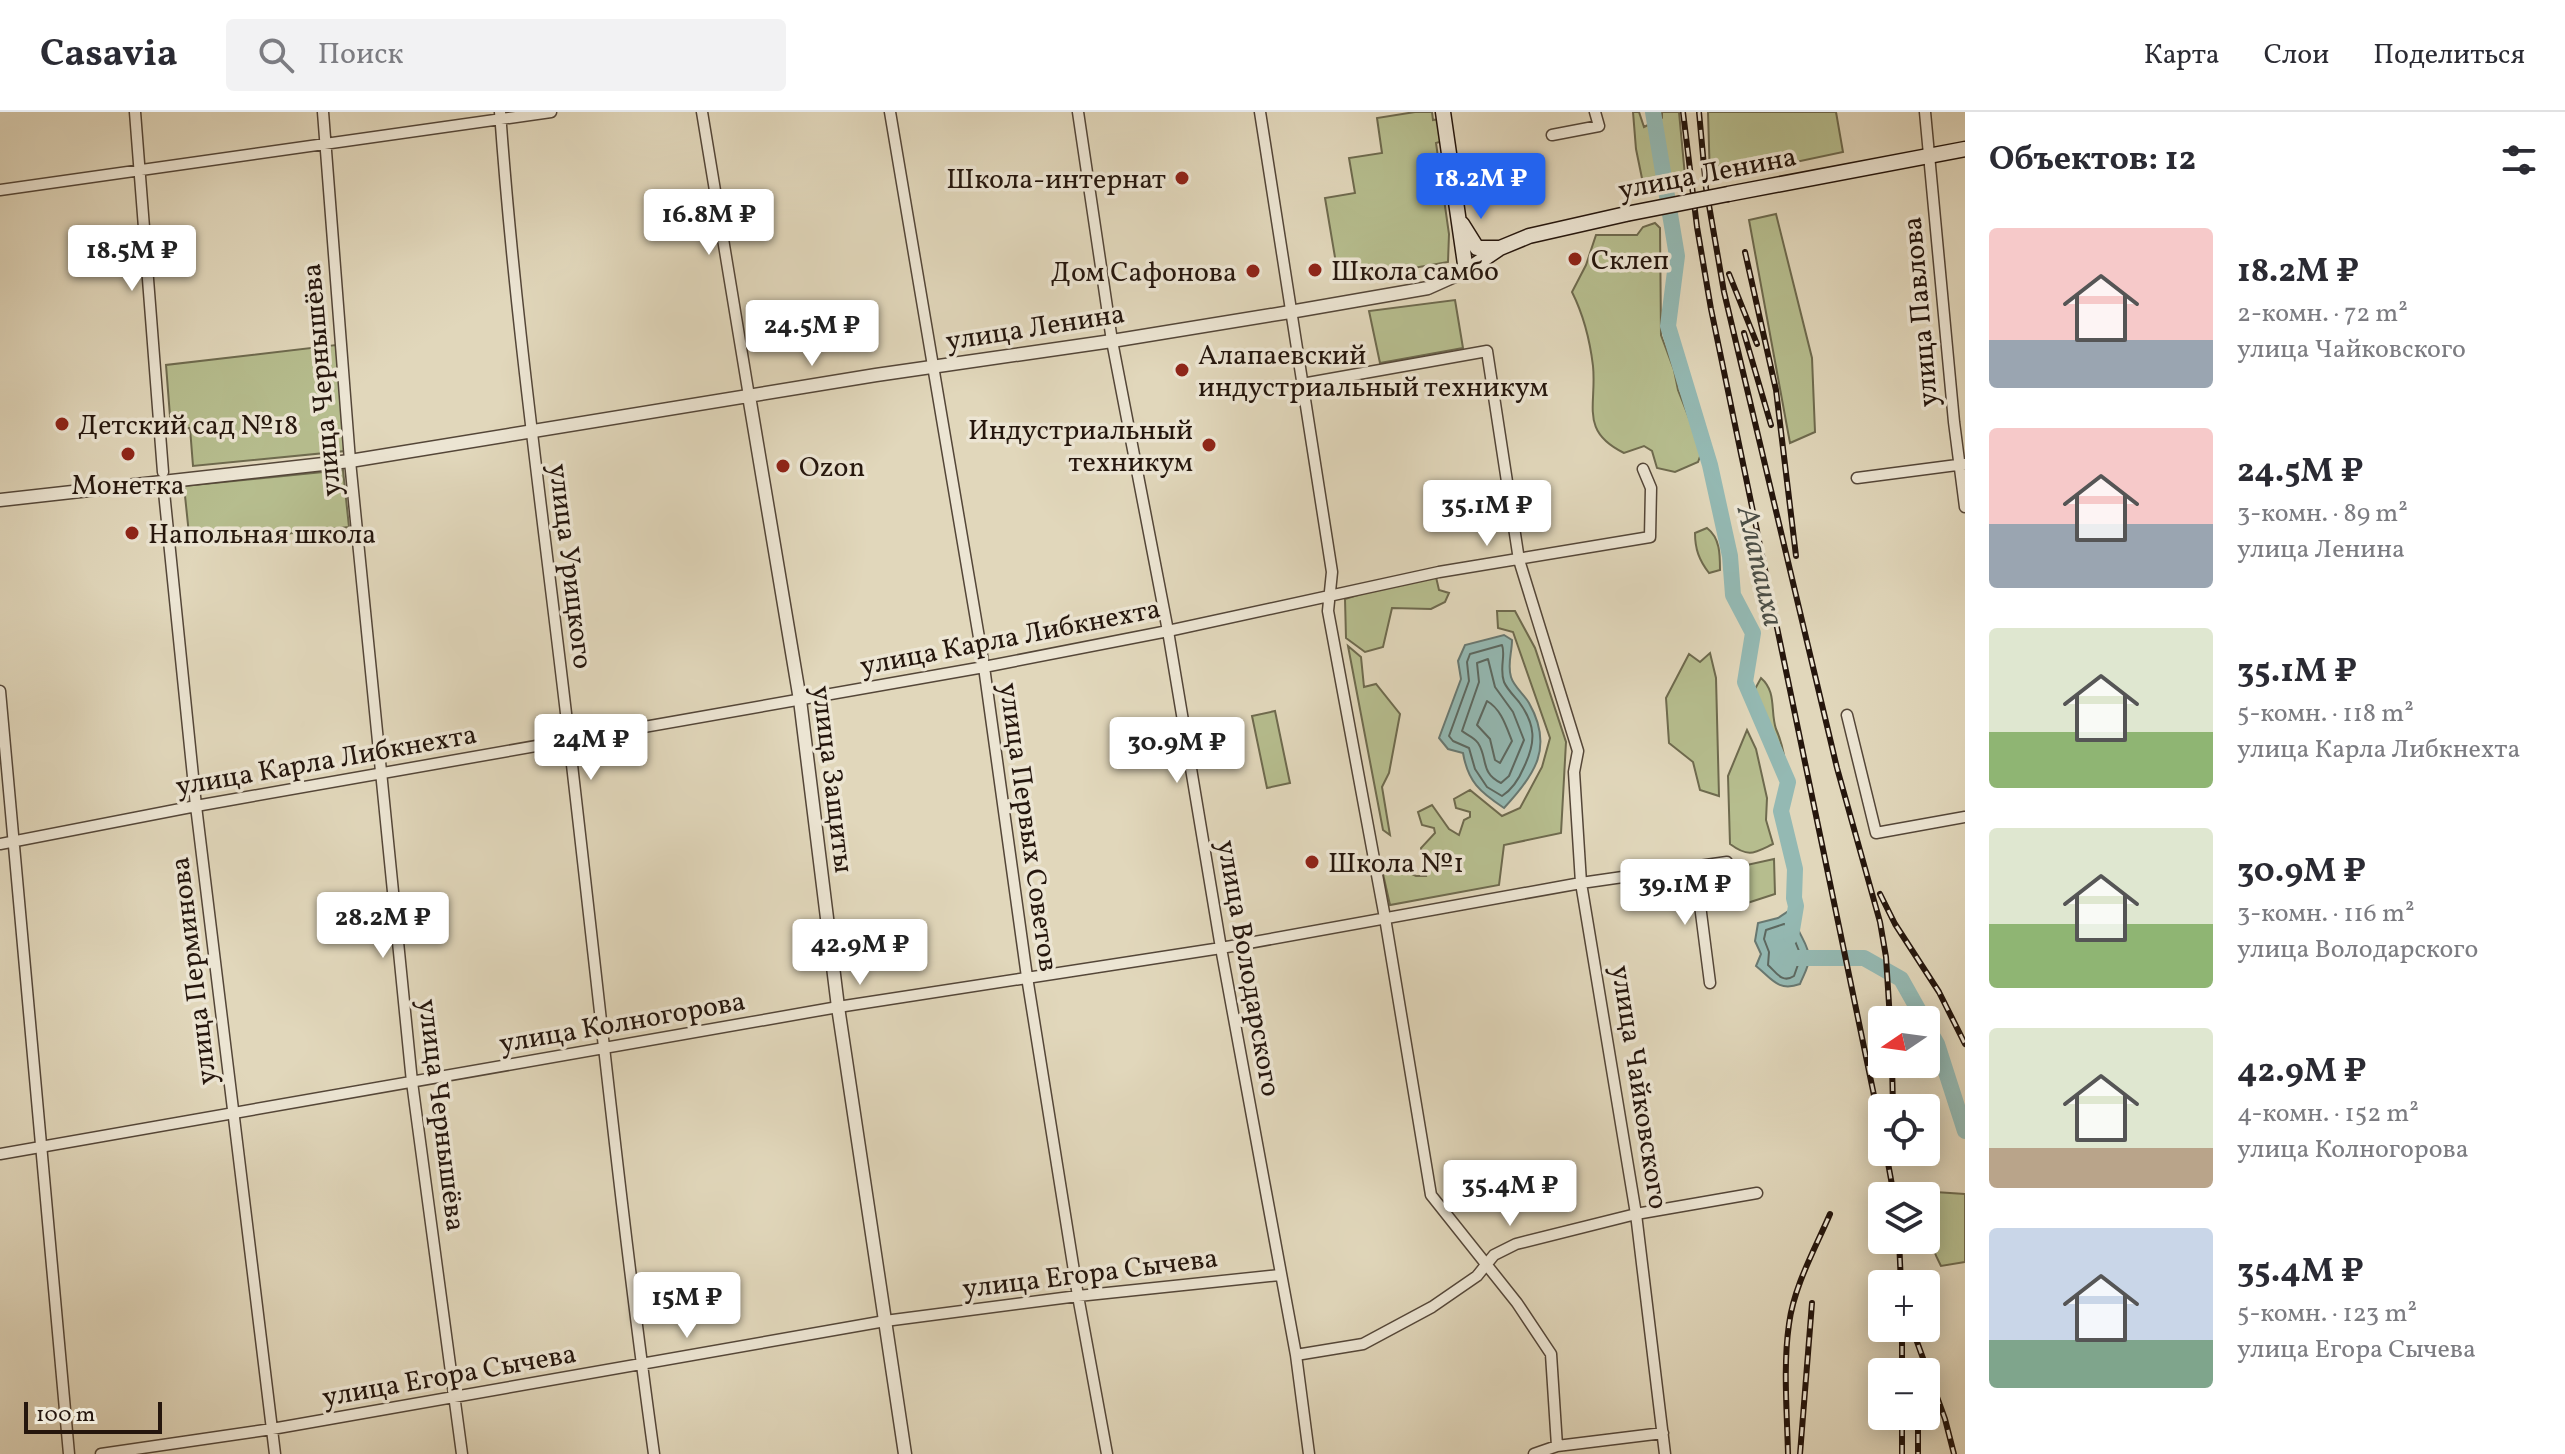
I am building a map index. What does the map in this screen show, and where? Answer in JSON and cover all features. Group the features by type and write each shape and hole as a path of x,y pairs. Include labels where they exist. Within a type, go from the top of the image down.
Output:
{"main road":[{"path":"1443,112 1466,271"},
{"name":"улица Ленина","path":"1466,271 1500,248 1529,236 1626,214 1965,149"},
{"path":"1455,208 1465,232 1477,248 1500,248"}],"street":[{"name":"улица Перминова","path":"135,112 163,477 196,806 275,1454"},
{"name":"улица Чернышёва","path":"323,112 350,461 380,774 412,1082 462,1454"},
{"path":"0,190 500,116 551,112"},
{"name":"улица Защиты","path":"702,112 800,700 838,1007 905,1454"},
{"name":"улица Первых Советов","path":"890,112 984,667 1027,977 1078,1296 1107,1454"},
{"name":"улица Володарского","path":"1078,112 1112,341 1168,631 1221,948 1296,1355 1309,1454"},
{"path":"1260,112 1332,572 1328,611 1385,918 1431,1195 1517,1303 1551,1354 1557,1446"},
{"path":"1552,135 1599,126 1595,112"},
{"name":"улица Павлова","path":"1925,112 1965,507"},
{"name":"улица Урицкого","path":"500,116 532,432 603,1050 654,1454"},
{"name":"улица Ленина","path":"0,500 163,477 350,461 1290,312 1428,288 1466,271"},
{"name":"улица Чайковского","path":"1302,384 1487,351 1519,560 1578,751 1574,772 1581,883 1636,1214 1665,1454"},
{"path":"1857,478 1962,464"},
{"name":"улица Карла Либкнехта","path":"0,844 196,806 984,667 1439,572 1650,537 1651,488 1643,469"},
{"path":"0,691 69,1454"},
{"path":"1847,715 1876,833 1965,817"},
{"name":"улица Колногорова","path":"0,1154 838,1007 1221,948 1581,883 1727,862"},
{"path":"1691,867 1700,905 1710,983"},
{"path":"1296,1355 1363,1344 1432,1307 1477,1276 1485,1262 1494,1255 1516,1244 1636,1214 1757,1193"},
{"name":"улица Егора Сычева","path":"101,1454 272,1429 885,1321 1078,1296 1280,1275"},
{"path":"1534,1454 1557,1446 1663,1433"}],"green space":[{"path":"1432,112 1433,120 1440,119 1443,141 1436,143 1449,234 1448,262 1339,281 1325,198 1355,193 1349,158 1382,153 1377,118"},
{"path":"1633,112 1639,112 1644,127 1662,118 1662,112 1679,112 1686,187 1645,193 1636,149"},
{"path":"1708,112 1836,112 1843,152 1710,180"},
{"path":"1776,214 1812,358 1815,432 1790,443 1749,220"},
{"path":"1655,223 1660,228 1661,335 1702,451 1698,462 1675,472 1657,468 1652,451 1644,446 1624,453 1610,445 1595,426 1590,347 1572,292 1586,265 1596,235 1637,235 1643,227"},
{"path":"1455,300 1463,348 1380,363 1369,311"},
{"path":"336,345 345,451 193,466 190,428 171,429 166,365"},
{"path":"343,470 349,527 190,544 184,486"},
{"path":"1707,528 1717,541 1720,558 1720,570 1709,573 1698,554 1695,539 1695,533"},
{"path":"1436,577 1439,590 1449,593 1445,602 1431,609 1392,608 1383,647 1365,652 1346,638 1345,599 1380,588"},
{"path":"1497,611 1515,611 1535,648 1566,742 1561,833 1504,845 1499,885 1390,905 1381,865 1390,863 1416,876 1426,876 1421,848 1435,833 1434,828 1422,825 1418,812 1432,805 1449,829 1459,835 1470,812 1456,808 1454,799 1470,790 1502,816 1520,808 1542,767 1550,738 1513,632 1498,628"},
{"path":"1348,646 1361,657 1364,687 1376,684 1400,714 1389,773 1382,787 1390,835 1383,830"},
{"path":"1710,653 1716,678 1719,796 1700,790 1693,762 1669,743 1666,698 1689,654 1700,662"},
{"path":"1761,678 1769,689 1785,761 1773,762 1757,712 1749,700"},
{"path":"1275,711 1290,783 1267,788 1252,716"},
{"path":"1747,730 1756,749 1767,798 1766,820 1773,844 1752,853 1730,844 1728,776"},
{"path":"1774,859 1775,894 1738,906 1742,866"},
{"path":"1940,1192 1965,1194 1965,1262 1941,1266 1936,1254 1940,1254"}],"water":[{"path":"1504,635 1512,640 1511,677 1536,719 1540,747 1532,772 1504,808 1476,785 1468,772 1463,753 1448,749 1439,738 1461,679 1458,661 1465,645"},
{"path":"1796,906 1797,928 1809,961 1800,984 1786,986 1776,983 1756,966 1761,954 1755,941 1758,923 1778,918"}],"waterway":[{"name":"Алапаиха","path":"1653,112 1677,256 1668,326 1710,465 1730,556 1733,595 1753,633 1745,682 1788,782 1781,811 1795,869 1796,906 1791,936"},
{"name":"Алапаиха","path":"1787,958 1864,958 1901,979 1916,1006"},
{"name":"Алапаиха","path":"1940,1053 1965,1131"}],"railway":[{"path":"1683,112 1711,309 1874,1094"},
{"path":"1699,112 1706,188 1724,292 1837,768 1880,922 1889,1006"},
{"path":"1745,252 1776,390 1796,556"},
{"path":"1729,274 1757,344"},
{"path":"1744,333 1771,425"},
{"path":"1880,894 1895,924 1939,992 1965,1044"},
{"path":"1892,1078 1893,1094"},
{"path":"1889,1166 1891,1182"},
{"path":"1788,1454 1786,1372 1789,1324 1800,1282 1830,1214"},
{"path":"1900,1254 1900,1270"},
{"path":"1800,1454 1812,1303"},
{"path":"1902,1342 1902,1358"},
{"path":"1917,1342 1945,1419 1954,1454"},
{"path":"1902,1430 1902,1454"},
{"path":"1918,1430 1918,1454"}],"place":[{"name":"Школа-интернат","path":"1182,178"},
{"name":"Склеп","path":"1575,259"},
{"name":"Школа самбо","path":"1315,270"},
{"name":"Дом Сафонова","path":"1253,271"},
{"name":"Алапаевский индустриальный техникум","path":"1182,370"},
{"name":"Детский сад №18","path":"62,424"},
{"name":"Индустриальный техникум","path":"1209,445"},
{"name":"Монетка","path":"128,454"},
{"name":"Ozon","path":"783,466"},
{"name":"Напольная школа","path":"132,533"},
{"name":"Школа №1","path":"1312,862"}]}
